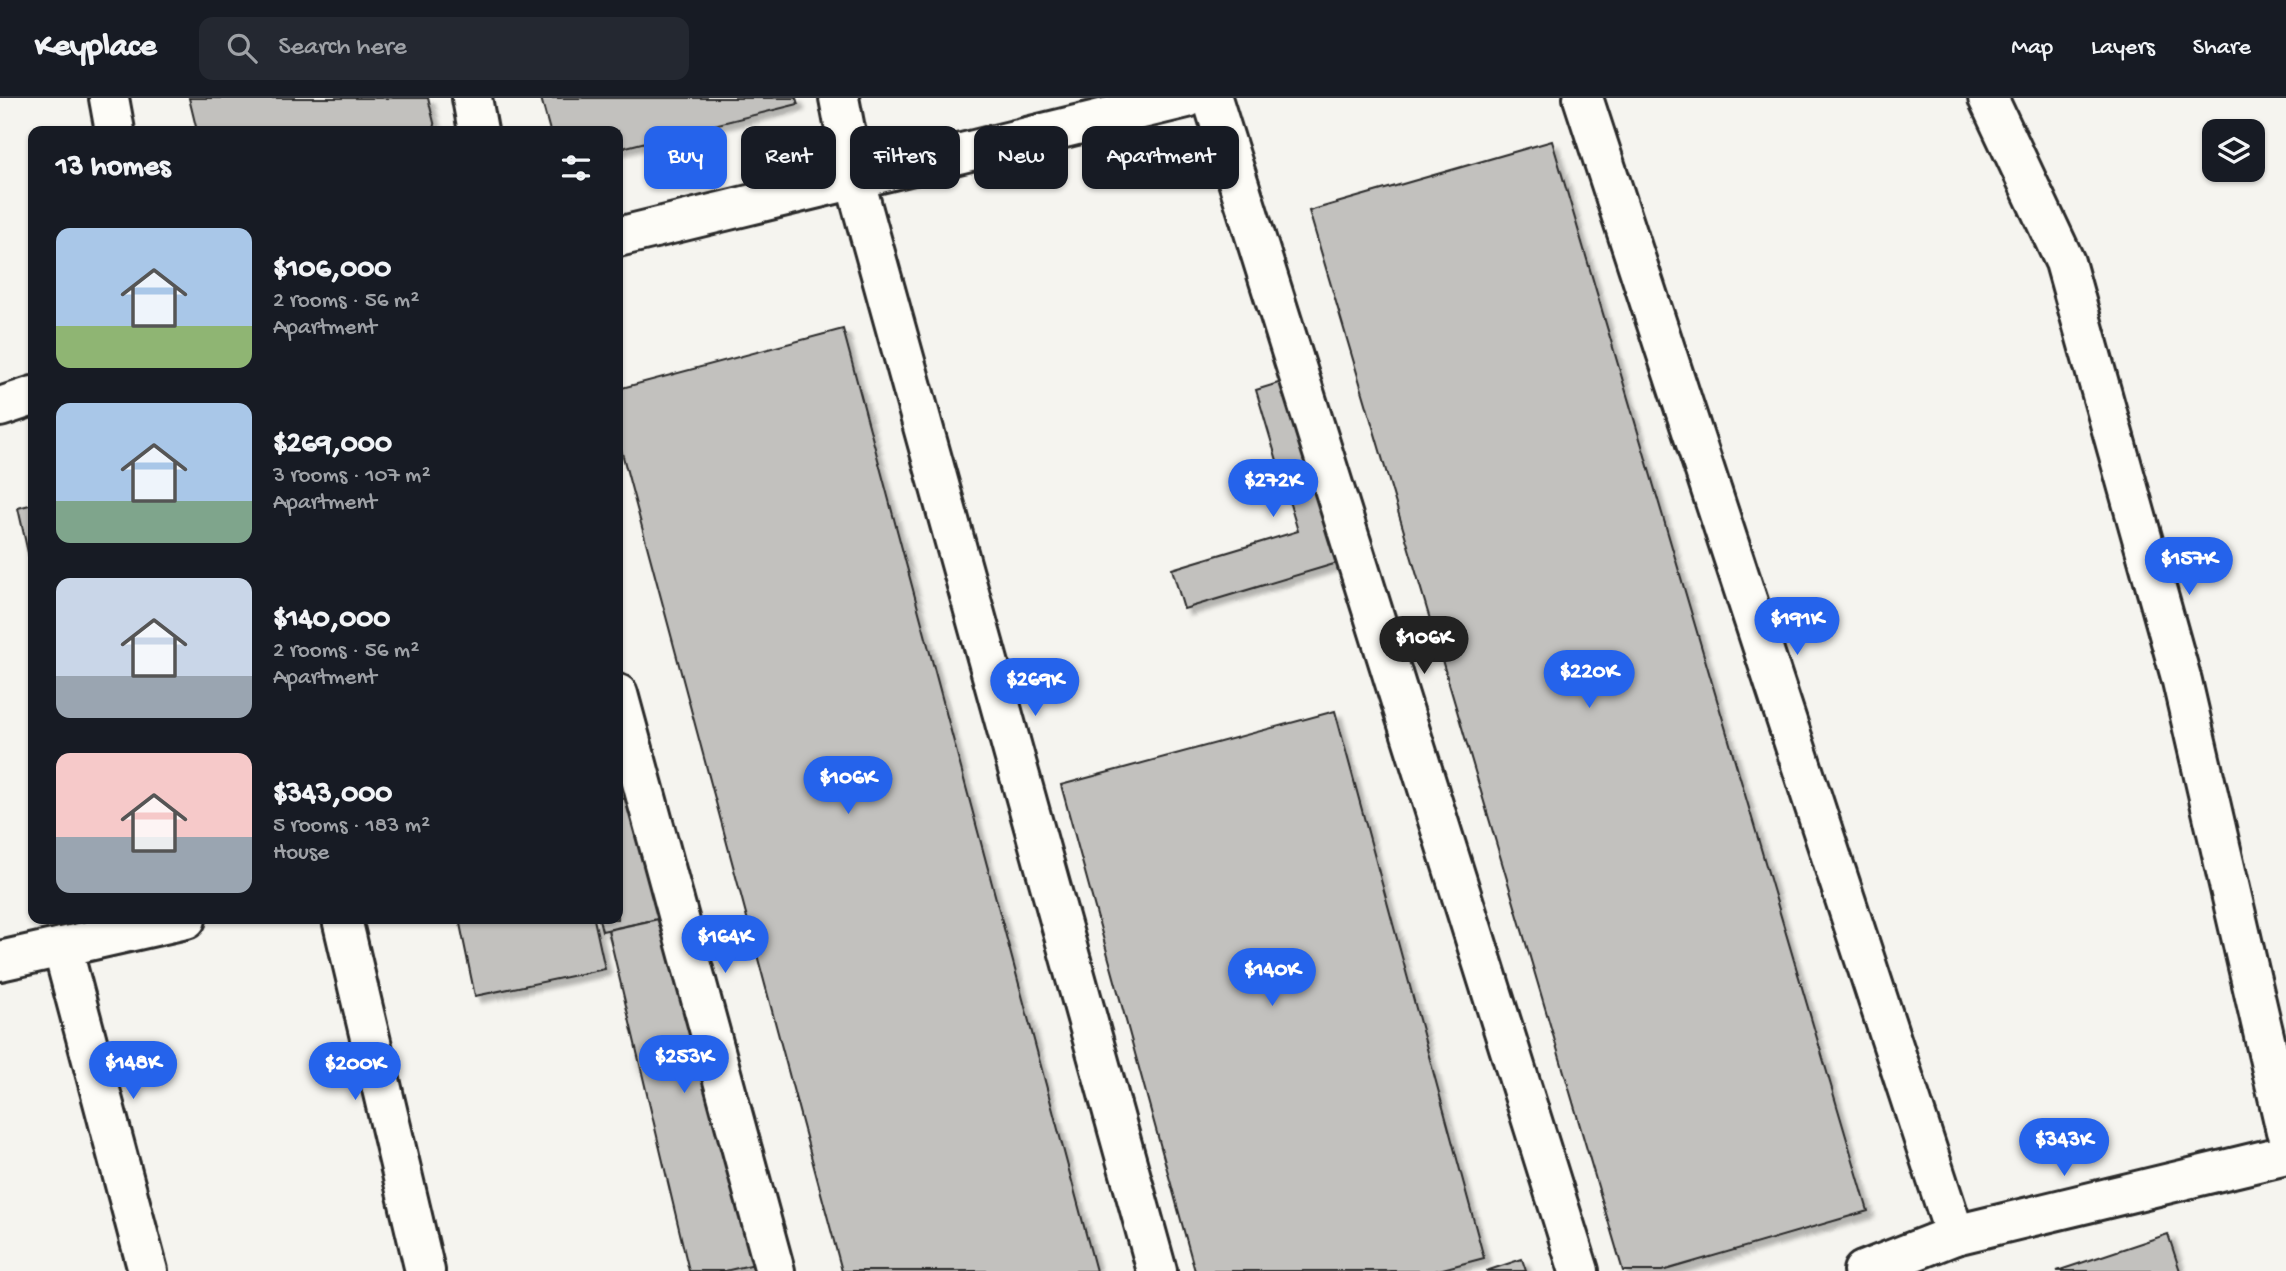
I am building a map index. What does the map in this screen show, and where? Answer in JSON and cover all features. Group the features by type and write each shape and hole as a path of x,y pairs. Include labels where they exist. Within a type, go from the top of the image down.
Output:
{"street":[{"path":"109,98 114,126"},
{"path":"472,98 477,126"},
{"path":"839,98 850,155"},
{"path":"960,155 1187,98"},
{"path":"1212,98 1579,1271"},
{"path":"1583,98 1955,1235"},
{"path":"1988,98 2065,262 2182,681 2286,1131"},
{"path":"623,236 850,182"},
{"path":"857,189 1157,1271"},
{"path":"0,407 28,398"},
{"path":"623,712 775,1271"},
{"path":"0,961 164,924"},
{"path":"343,924 425,1271"},
{"path":"62,947 148,1271"},
{"path":"1863,1271 1955,1235 2286,1155"}],"building":[{"path":"189,98 428,98 435,126 196,126"},
{"path":"541,98 796,98 798,104 710,126 644,126 644,142 623,148 623,126 549,126"},
{"path":"1552,141 1868,1211 1662,1271 1623,1271 1309,211"},
{"path":"843,329 1096,1271 842,1271 623,457 623,388"},
{"path":"1288,380 1344,561 1184,609 1172,569 1298,531 1256,390"},
{"path":"28,505 28,553 18,508"},
{"path":"1335,711 1484,1258 1435,1271 1195,1271 1061,785"},
{"path":"638,795 667,917 602,931 600,924 623,924 623,799"},
{"path":"677,915 759,1263 725,1271 689,1271 608,930"},
{"path":"460,924 595,924 605,969 475,996"},
{"path":"2168,1234 2180,1271 2057,1271"},
{"path":"1522,1259 1526,1271 1486,1271"}]}
